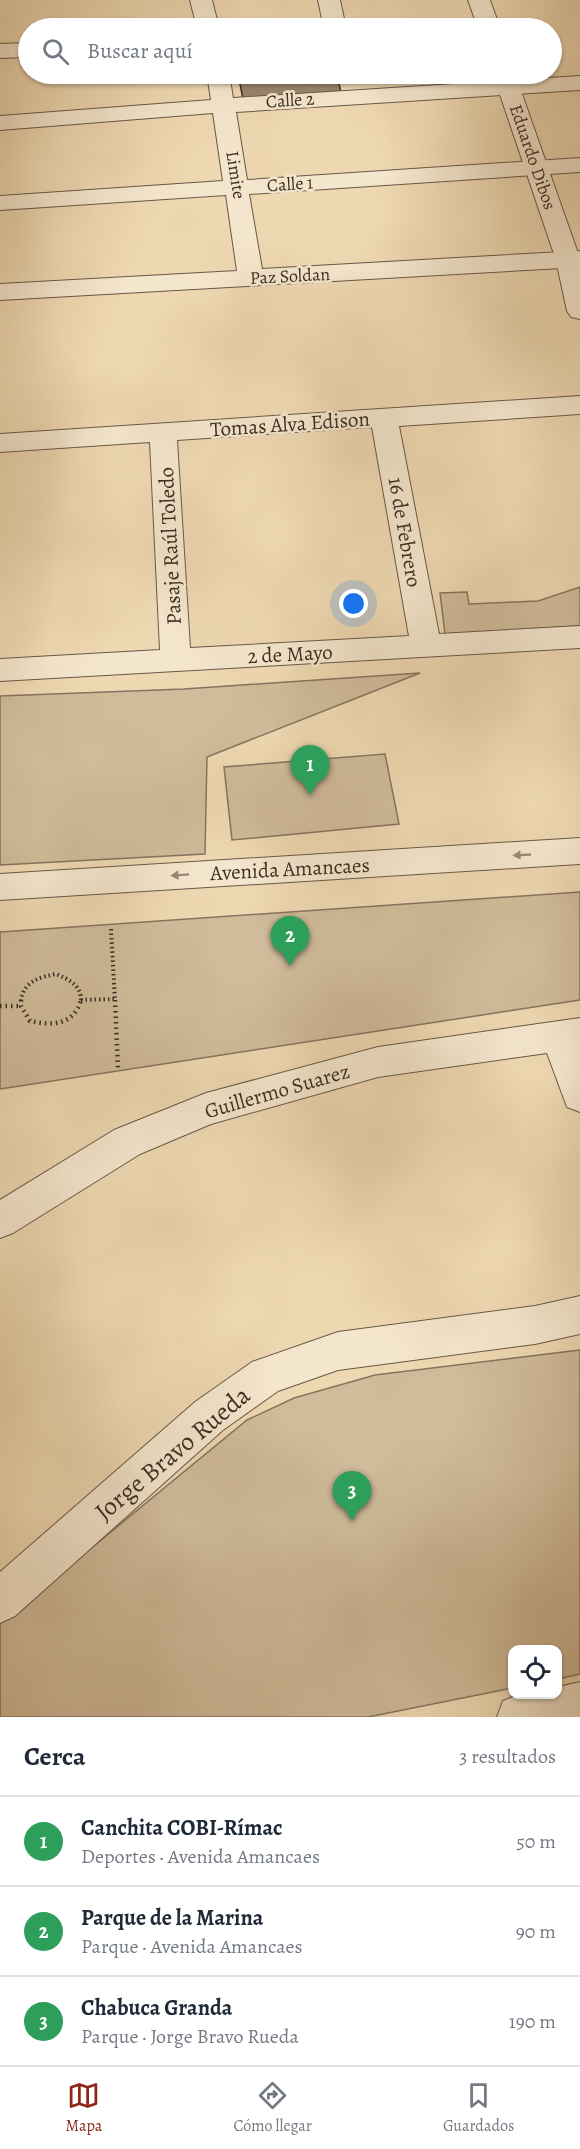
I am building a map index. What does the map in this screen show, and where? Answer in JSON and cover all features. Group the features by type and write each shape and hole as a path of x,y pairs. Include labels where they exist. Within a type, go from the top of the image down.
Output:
{"street":[{"path":"201,0 206,18"},
{"path":"329,0 333,18"},
{"path":"479,0 485,18"},
{"path":"0,51 18,50"},
{"name":"Calle 2","path":"562,82 580,83"},
{"name":"Limite","path":"220,84 251,278"},
{"path":"346,84 349,96"},
{"name":"Calle 2","path":"0,123 349,96 467,84"},
{"name":"Eduardo Dibos","path":"507,84 536,168 574,260 580,311"},
{"name":"Calle 1","path":"0,203 580,165"},
{"name":"Paz Soldan","path":"0,292 574,260"},
{"name":"Tomas Alva Edison","path":"0,443 580,405"},
{"name":"16 de Febrero","path":"384,418 426,646"},
{"name":"Pasaje Raúl Toledo","path":"163,432 176,660"},
{"name":"2 de Mayo","path":"0,670 580,637"},
{"name":"Avenida Amancaes","path":"0,886 580,851"},
{"path":"569,1035 580,1096"},
{"name":"Guillermo Suarez","path":"0,1221 127,1142 206,1109 378,1062 569,1035"},
{"name":"Jorge Bravo Rueda","path":"0,1601 209,1416 266,1376 338,1351 535,1324 580,1315"},
{"path":"519,1717 580,1704"}],"path":[{"path":"111,929 118,1069"},
{"path":"56,974 75,982 81,1000 73,1017 53,1026 30,1021 21,1006 24,990 33,980 45,975 56,974"},
{"path":"81,1000 115,999"},
{"path":"0,1006 21,1006"}],"shaded area":[{"path":"580,587 580,626 445,634 440,593 467,592 469,604 538,601"},
{"path":"420,673 207,757 205,854 0,865 0,696 184,689"},
{"path":"385,754 399,824 232,840 224,767"},
{"path":"580,892 580,1000 0,1089 0,932"},
{"path":"580,1350 580,1674 562,1678 562,1645 508,1645 508,1689 368,1717 0,1717 0,1623 247,1420 294,1398 375,1375"}],"building":[{"path":"240,84 339,84 341,93 243,99"}],"place":[{"name":"Canchita COBI-Rímac","path":"310,795"},
{"name":"Parque de la Marina","path":"290,966"},
{"name":"Chabuca Granda","path":"352,1521"}]}
